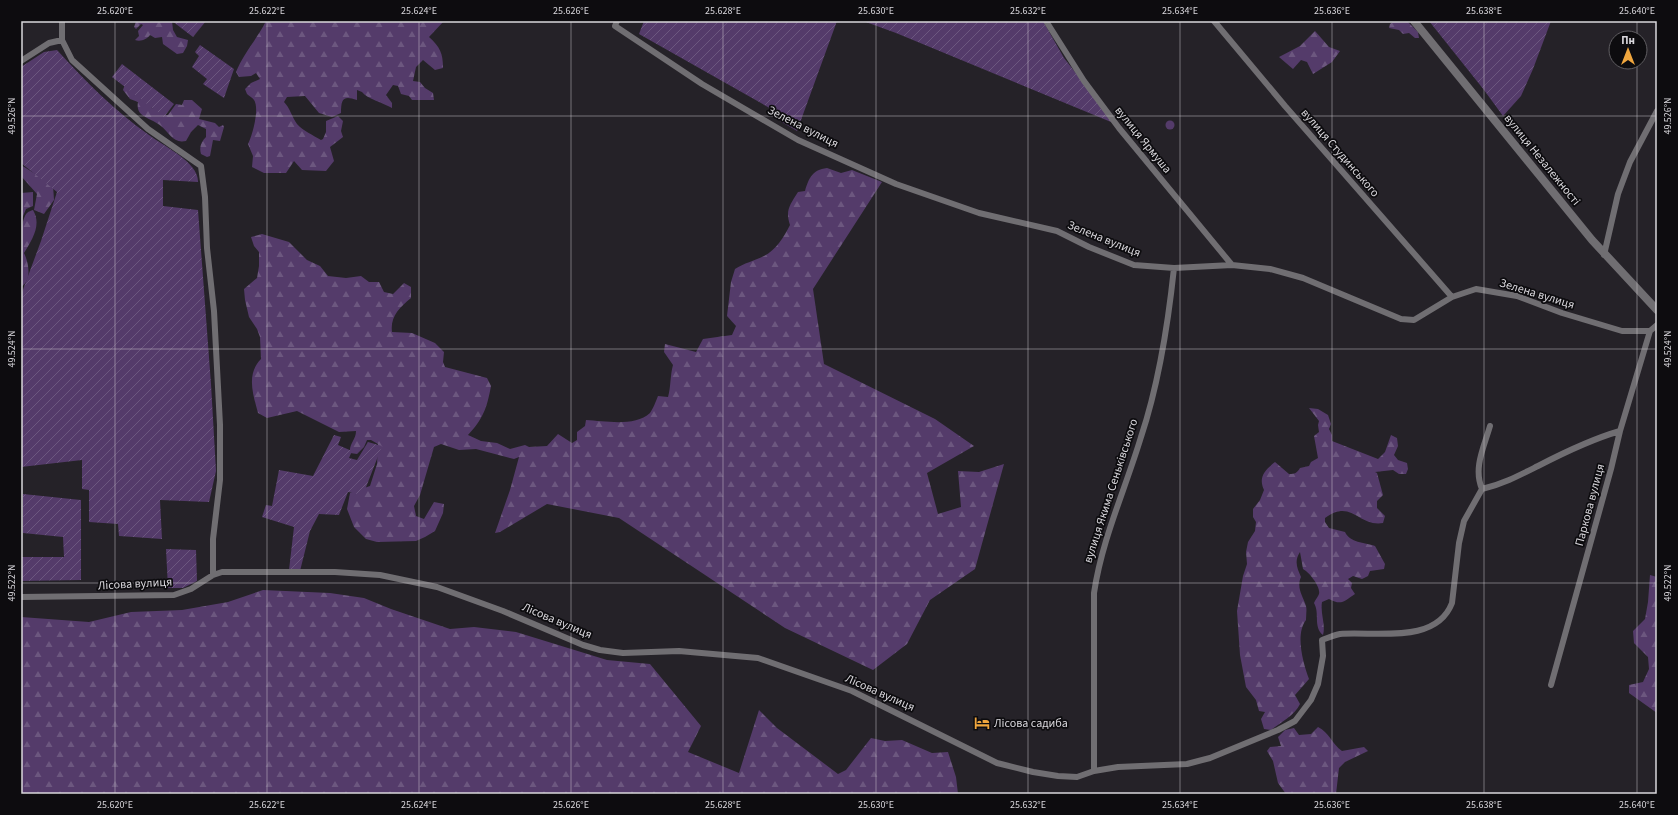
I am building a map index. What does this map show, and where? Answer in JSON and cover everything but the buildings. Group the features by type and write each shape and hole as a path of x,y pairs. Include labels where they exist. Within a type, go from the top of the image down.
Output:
{"street":[{"path":"62,21 62,40 72,60 148,129 201,166 205,197 207,248 214,310 220,425 220,480 214,539 213,575"},
{"name":"вулиця Ярмуша","path":"1046,21 1084,82 1119,128 1232,265"},
{"name":"вулиця Студинського","path":"1214,21 1287,108 1452,297"},
{"name":"вулиця Незалежності","path":"1414,21 1604,254 1657,310"},
{"name":"Зелена вулиця","path":"616,23 702,84 798,140 896,184 979,213 1057,231 1089,247 1134,265 1174,268 1232,265 1270,269 1303,278 1401,319 1414,320 1452,297 1467,291 1486,290 1517,296 1562,313 1622,331 1650,331"},
{"path":"21,61 49,43 62,40"},
{"path":"1604,254 1618,194 1630,162 1657,111"},
{"name":"вулиця Якима Сеньківського","path":"1094,771 1094,593 1098,569 1110,525 1144,428 1169,314 1174,268"},
{"path":"1650,331 1657,325"},
{"name":"Паркова вулиця","path":"1551,685 1620,431 1650,331"},
{"path":"1490,426 1479,464 1478,479 1482,489 1518,477 1602,436 1620,431"},
{"name":"Лісова вулиця","path":"21,597 174,595 191,589 213,575 222,572 335,572 380,575 416,581 503,611 583,645 600,650 623,652 698,652 758,658 852,691 997,763 1058,776 1077,777 1094,771 1118,767 1187,764 1210,758 1262,738 1295,721 1311,700 1318,684 1323,656 1322,640 1338,634 1398,634 1421,631 1429,628 1449,611 1451,607 1464,521 1482,489"}],"green space":[{"path":"136,21 172,21 173,30 177,37 188,40 187,46 183,53 177,54 163,44 162,37 155,38 150,35 144,40 135,40 139,36 138,31 143,25 141,24 136,29 134,27"},
{"path":"172,21 206,21 193,37"},
{"path":"266,21 456,21 443,22 429,37 440,51 443,68 435,70 423,60 416,67 413,81 420,82 425,88 433,93 434,100 412,100 409,96 401,94 398,86 393,85 386,95 392,103 392,108 357,90 357,100 349,98 344,99 342,101 341,113 332,117 319,113 305,96 287,97 284,102 297,124 302,129 321,140 326,132 326,121 338,116 343,121 341,131 343,137 330,147 334,161 326,171 302,170 294,161 286,173 264,173 252,167 253,156 248,144 256,116 256,104 253,98 247,94 245,89 251,83 260,79 256,73 251,76 239,77 236,72 242,59"},
{"path":"644,21 837,21 797,131 780,121 782,115 639,34"},
{"path":"863,21 1043,21 1064,58 1112,119 1111,122 896,33"},
{"path":"1394,21 1407,21 1418,32 1419,38 1415,38 1409,33 1403,34 1399,30 1389,28 1390,24"},
{"path":"1429,21 1551,21 1521,96 1503,116"},
{"path":"1315,31 1329,47 1340,51 1332,62 1313,74 1307,62 1301,60 1293,69 1279,57 1300,46"},
{"path":"200,45 234,69 224,98 203,84 207,79 192,67 199,56 195,52"},
{"path":"57,50 112,106 136,126 187,161 197,175 198,182 163,180 163,206 198,210 216,471 209,502 160,500 162,539 119,536 118,524 89,522 89,490 82,489 82,460 21,467 21,295 57,192 21,163 21,67 44,52"},
{"path":"122,64 174,104 164,117 112,77"},
{"path":"125,84 149,99 152,108 160,110 164,115 168,115 176,104 182,105 184,100 192,100 202,109 199,119 215,123 219,127 223,125 224,127 220,141 213,140 210,156 207,157 201,154 200,151 201,145 206,137 206,129 198,125 191,132 186,141 178,141 174,139 161,126 139,112 138,102 130,99 123,90"},
{"path":"1170,120 1175,125 1170,130 1165,125"},
{"path":"21,165 53,185 54,200 44,214 34,210 37,194 21,176"},
{"path":"827,168 841,173 852,170 882,182 813,289 824,364 935,419 974,446 927,473 938,514 961,507 958,471 979,472 1004,464 975,569 930,600 907,644 873,670 785,628 619,518 547,504 500,532 495,533 510,490 519,457 514,459 476,449 459,450 441,444 434,447 420,495 414,506 416,516 424,519 434,502 444,504 443,513 435,531 416,541 377,542 366,539 354,527 347,509 350,493 370,486 377,464 378,444 371,440 367,440 364,447 357,454 350,453 356,431 339,432 297,411 267,418 258,413 253,392 252,378 256,365 261,359 260,337 257,329 249,317 244,289 257,278 259,266 259,252 254,246 251,237 262,234 289,242 307,260 320,266 328,276 346,278 361,276 369,282 379,282 384,292 393,294 404,283 411,287 411,298 396,313 392,322 392,332 412,333 435,343 444,352 443,362 445,367 487,378 491,386 484,413 468,435 481,441 497,443 510,449 525,445 529,447 547,446 558,434 572,443 577,440 577,432 585,426 586,420 628,422 644,417 650,413 658,396 668,397 669,393 673,365 664,352 665,344 696,352 703,339 732,335 736,326 727,316 731,282 735,269 764,256 776,247 790,225 788,211 798,192 805,191 812,175 822,169"},
{"path":"33,192 33,206 26,209 21,221 21,193"},
{"path":"33,210 37,221 33,238 24,253 28,265 28,275 25,284 21,287 22,226 27,213"},
{"path":"1309,408 1318,409 1328,415 1331,424 1329,429 1332,435 1332,441 1378,459 1385,452 1391,435 1397,438 1398,446 1394,455 1398,460 1407,463 1408,469 1406,474 1399,474 1393,470 1375,472 1377,473 1383,495 1377,501 1377,508 1385,516 1383,523 1367,521 1355,514 1342,511 1325,518 1325,522 1329,528 1345,532 1347,536 1358,542 1375,546 1385,564 1384,569 1370,571 1368,576 1362,579 1353,576 1348,579 1352,583 1351,588 1355,594 1345,601 1337,602 1329,599 1322,602 1324,627 1323,635 1318,628 1317,611 1314,603 1319,591 1311,576 1303,569 1300,552 1298,555 1297,564 1301,577 1299,585 1300,592 1306,606 1306,620 1301,633 1301,649 1304,665 1309,679 1295,695 1300,704 1298,708 1271,730 1264,729 1261,719 1265,712 1259,711 1256,700 1246,687 1240,655 1237,611 1243,576 1247,564 1246,552 1248,542 1255,531 1256,522 1253,517 1253,509 1260,500 1264,490 1262,478 1264,474 1275,462 1291,474 1296,473 1300,468 1309,466 1311,462 1318,458 1314,436 1319,432 1319,421"},
{"path":"334,435 341,437 338,445 352,451 349,458 357,460 368,442 382,446 363,495 348,492 339,515 319,514 310,531 300,571 289,570 294,527 262,517 266,505 272,506 279,470 313,476"},
{"path":"23,494 81,500 81,580 21,581 21,557 64,557 63,537 23,533"},
{"path":"166,549 196,550 197,581 183,588 168,588"},
{"path":"1650,575 1657,577 1657,713 1629,693 1629,685 1643,682 1649,669 1648,657 1634,643 1633,631 1645,619"},
{"path":"263,590 330,593 364,598 450,629 474,627 516,632 607,660 650,664 701,726 688,752 739,773 759,710 777,728 838,774 846,770 871,738 885,741 902,740 932,753 948,752 956,777 958,794 21,794 21,617 89,622 131,612 182,610 228,602"},
{"path":"1318,727 1325,732 1342,751 1364,747 1368,751 1345,762 1339,768 1336,794 1286,794 1278,783 1273,761 1267,751 1270,747 1281,746 1278,737 1285,730 1294,728 1299,735 1311,734"}],"place":[{"name":"Лісова садиба","path":"982,723"}]}
